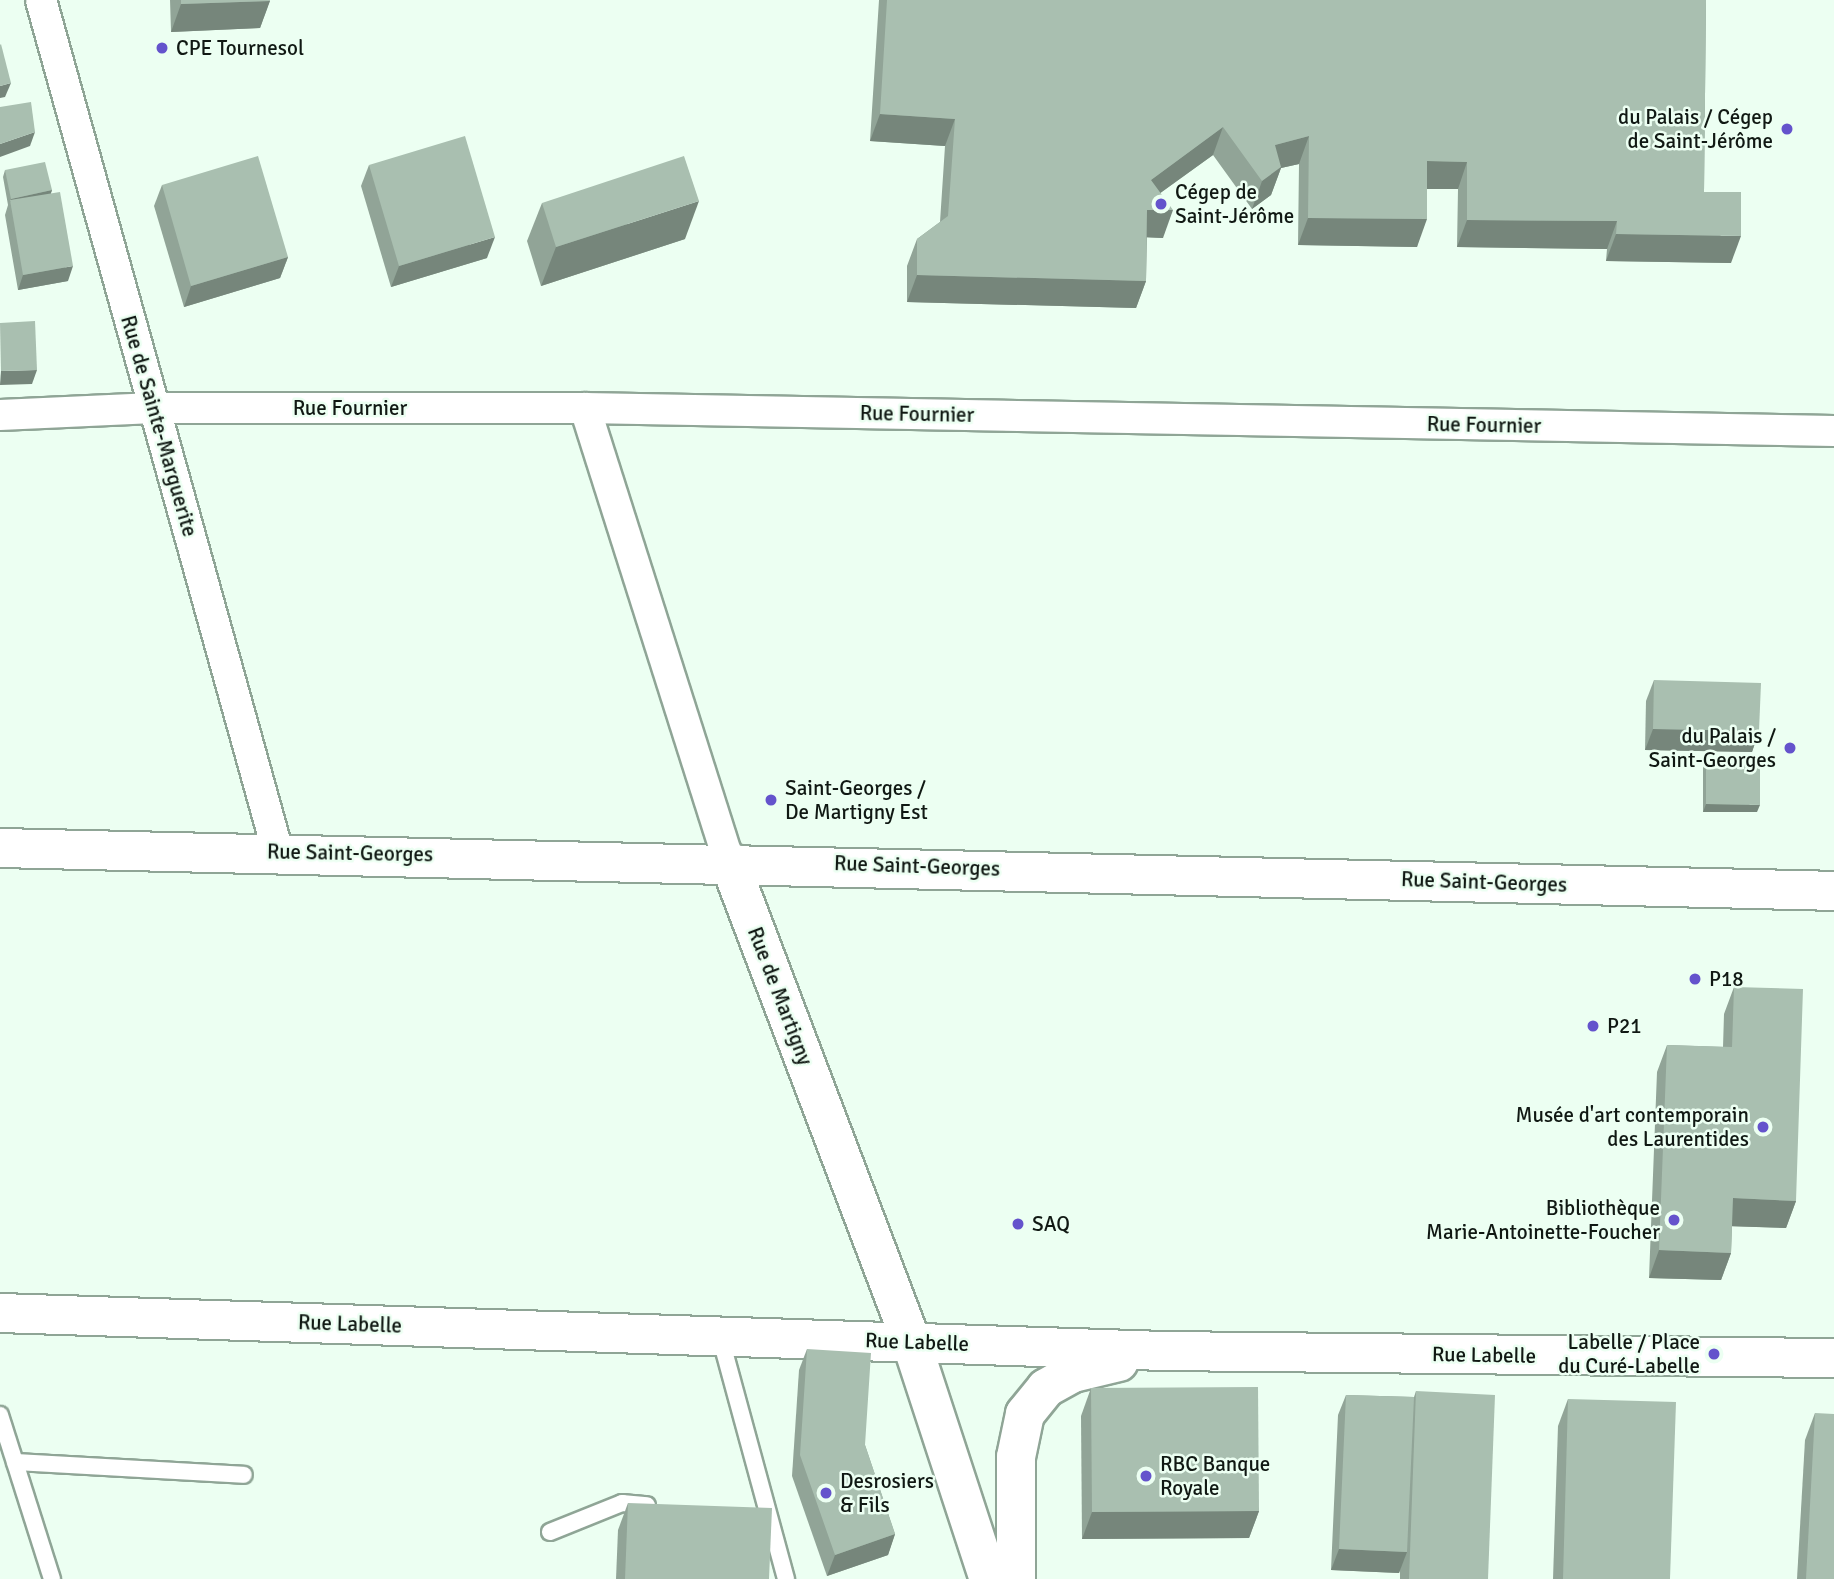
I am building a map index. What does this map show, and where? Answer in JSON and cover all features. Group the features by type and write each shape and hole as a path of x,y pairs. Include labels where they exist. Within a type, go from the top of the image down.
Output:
{"main road":[{"name":"Rue Saint-Georges","path":"0,848 729,861 1834,891"},
{"name":"Rue de Martigny","path":"729,861 911,1341 989,1579"},
{"name":"Rue Labelle","path":"0,1313 911,1341 1162,1352 1834,1358"},
{"path":"1016,1579 1016,1457 1025,1414 1046,1388 1073,1373 1162,1352"}],"street":[{"name":"Rue de Sainte-Marguerite","path":"41,0 278,852"},
{"name":"Rue Fournier","path":"0,415 155,408 585,408 1834,431"},
{"name":"Rue de Martigny","path":"585,408 729,861"}],"lane":[{"path":"720,1336 786,1579"},
{"path":"0,1415 52,1579"},
{"path":"15,1462 243,1475"},
{"path":"550,1532 622,1503 662,1506"},
{"path":"742,1511 768,1513"}],"building":[{"path":"181,0 270,0 270,1 181,4"},
{"path":"887,0 1706,0 1704,192 1741,192 1741,236 1616,234 1617,221 1467,220 1467,162 1427,161 1427,219 1308,218 1309,136 1275,145 1281,167 1262,181 1223,127 1151,180 1173,210 1147,210 1146,281 917,275 917,239 948,216 955,119 880,114"},
{"path":"0,45 11,83 0,86"},
{"path":"31,102 35,132 0,144 0,107"},
{"path":"465,136 495,237 399,266 369,165"},
{"path":"258,156 288,257 191,286 162,185"},
{"path":"684,156 699,201 556,247 542,203"},
{"path":"45,162 52,190 11,199 5,170"},
{"path":"60,192 73,266 23,275 10,200"},
{"path":"35,321 37,370 1,371 0,323"},
{"path":"1654,680 1761,683 1759,731 1653,729"},
{"path":"1706,761 1760,761 1760,805 1706,804"},
{"path":"1734,987 1803,989 1796,1201 1733,1198 1731,1253 1659,1250 1667,1045 1732,1047"},
{"path":"807,1349 871,1353 865,1445 895,1534 835,1555 800,1455"},
{"path":"1258,1387 1259,1511 1092,1512 1091,1388"},
{"path":"1416,1391 1495,1395 1488,1579 1409,1579"},
{"path":"1346,1395 1414,1397 1407,1552 1339,1549"},
{"path":"1568,1399 1676,1402 1670,1579 1563,1579"},
{"path":"1815,1413 1834,1414 1834,1579 1806,1579"},
{"path":"628,1503 772,1508 769,1579 625,1579"}],"place":[{"name":"CPE Tournesol","path":"162,48"},
{"name":"du Palais / Cégep de Saint-Jérôme","path":"1787,129"},
{"name":"Cégep de Saint-Jérôme","path":"1161,204"},
{"name":"du Palais / Saint-Georges","path":"1790,748"},
{"name":"Saint-Georges / De Martigny Est","path":"771,800"},
{"name":"P18","path":"1695,979"},
{"name":"P21","path":"1593,1026"},
{"name":"Musée d'art contemporain des Laurentides","path":"1763,1127"},
{"name":"Bibliothèque Marie-Antoinette-Foucher","path":"1674,1220"},
{"name":"SAQ","path":"1018,1224"},
{"name":"Labelle / Place du Curé-Labelle","path":"1714,1354"},
{"name":"RBC Banque Royale","path":"1146,1476"},
{"name":"Desrosiers & Fils","path":"826,1493"}]}
